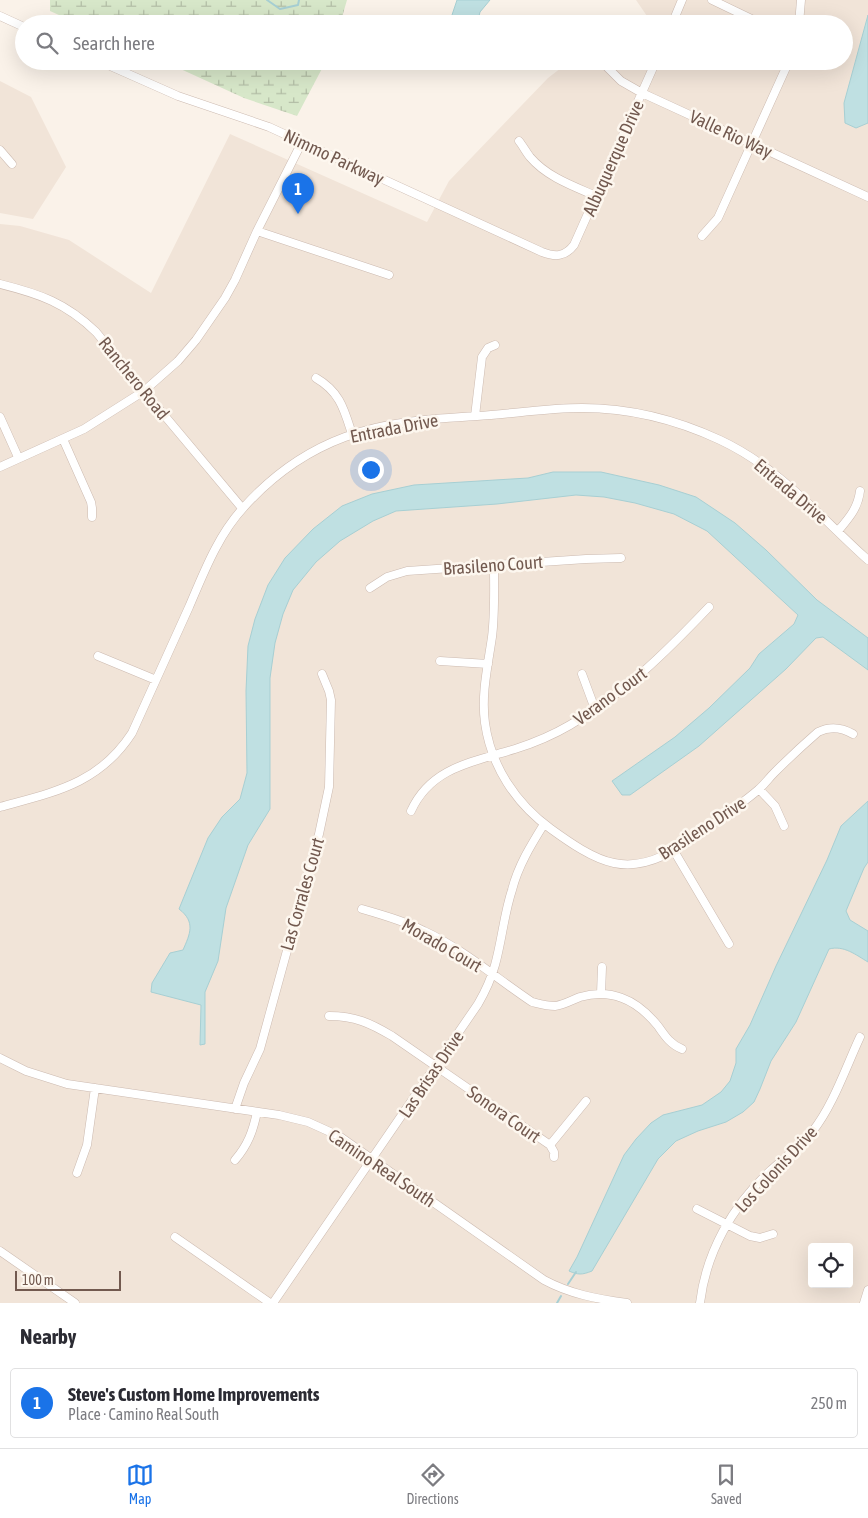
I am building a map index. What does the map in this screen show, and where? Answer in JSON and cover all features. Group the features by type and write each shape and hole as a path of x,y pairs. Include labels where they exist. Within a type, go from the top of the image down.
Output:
{"street":[{"path":"676,15 682,0"},
{"path":"712,0 743,15"},
{"path":"800,15 801,0"},
{"path":"0,16 15,23"},
{"name":"Nimmo Parkway","path":"119,70 170,93 249,119 549,255 559,256 566,253"},
{"name":"Valle Rio Way","path":"610,70 621,81 642,93 868,197"},
{"name":"Albuquerque Drive","path":"566,253 574,245 652,70"},
{"path":"702,236 718,218 785,70"},
{"path":"519,141 531,158 555,177 596,196"},
{"path":"0,467 84,428 144,391 178,361 211,319 235,280 257,231 302,142"},
{"path":"0,150 12,164"},
{"path":"257,231 389,275"},
{"name":"Ranchero Road","path":"0,284 45,297 72,311 96,332 242,508"},
{"path":"476,416 482,357 488,348 495,345"},
{"path":"316,378 338,397 352,434"},
{"name":"Entrada Drive","path":"0,806 63,788 90,775 120,750 132,733 213,551 242,508 270,482 306,455 352,434 430,418 582,408 644,415 682,424 722,441 760,463 804,498 868,560"},
{"path":"0,417 18,457"},
{"path":"63,439 91,502 92,517"},
{"path":"838,531 856,506 860,491"},
{"name":"Brasileno Court","path":"370,588 387,577 407,571 621,558"},
{"name":"Brasileno Drive","path":"494,565 494,616 484,694 487,734 493,755 509,786 527,809 544,824 594,857 614,864 625,865 661,857 674,850 759,789 818,732 837,728 847,730 853,734"},
{"name":"Verano Court","path":"411,811 421,792 431,782 457,767 515,749 554,734 596,709 641,675 709,607"},
{"path":"98,656 156,680"},
{"path":"440,661 488,664"},
{"name":"Las Corrales Court","path":"235,1109 244,1083 260,1049 328,798 331,700 322,674"},
{"path":"582,674 596,709"},
{"path":"759,789 775,806 784,826"},
{"name":"Las Brisas Drive","path":"271,1303 478,1004 492,974 512,888 524,857 544,824"},
{"path":"674,850 729,944"},
{"name":"Morado Court","path":"362,909 403,922 446,943 532,1002 542,1005 561,1005 579,998 602,994"},
{"path":"602,967 602,994 623,998 640,1008 649,1016 669,1042 682,1049"},
{"name":"Sonora Court","path":"329,1016 354,1018 371,1023 550,1145 586,1101"},
{"name":"Los Colonis Drive","path":"700,1303 702,1286 709,1265 727,1225 750,1191 802,1142 821,1120 860,1036"},
{"name":"Camino Real South","path":"0,1058 26,1071 67,1084 279,1115 308,1122 339,1136 549,1283 579,1295 627,1303"},
{"path":"77,1173 86,1145 95,1088"},
{"path":"235,1160 250,1139 258,1112"},
{"path":"550,1145 554,1152 554,1157"},
{"path":"697,1209 756,1238 773,1234"},
{"path":"175,1237 271,1303"},
{"path":"0,1251 75,1303"},
{"path":"864,1303 868,1290"}],"shaded area":[{"path":"636,0 868,0 868,1303 0,1303 0,224 20,226 69,240 151,293 230,134 427,222 449,181 548,78 558,70 853,70 853,15 646,15"},
{"path":"0,81 31,97 66,167 33,219 0,213"}],"green space":[{"path":"50,0 347,0 343,15 59,15 50,11"},
{"path":"183,70 321,70 297,116 244,98"}],"water":[{"path":"457,0 490,0 479,15 452,15"},
{"path":"868,15 868,123 856,128 845,123 844,103"},
{"path":"553,472 601,472 659,485 696,497 735,523 766,550 817,600 868,638 868,670 823,637 816,638 786,669 699,746 630,795 622,795 612,781 675,737 709,708 750,668 759,654 794,624 798,615 707,531 674,514 635,503 604,497 576,495 497,504 396,511 373,521 340,541 316,562 293,590 283,614 275,643 270,678 270,809 248,845 226,908 218,961 205,992 205,1044 200,1045 201,1005 151,992 152,983 170,953 183,950 188,939 190,923 179,909 208,838 222,817 240,799 247,773 246,691 248,646 255,619 268,585 285,558 313,529 342,506 372,494 414,485 528,478"},
{"path":"868,801 868,862 846,911 850,920 868,931 868,962 840,948 829,949 796,1022 771,1061 754,1102 743,1112 726,1122 698,1131 676,1141 658,1159 592,1271 580,1274 569,1271 624,1155 636,1139 651,1123 663,1115 702,1105 721,1092 730,1081 736,1063 736,1049 750,1025 841,826"}],"waterway":[{"path":"267,0 280,9 298,5 299,0"},
{"path":"568,1284 576,1272"},
{"path":"557,1303 561,1296"}],"place":[{"name":"Steve's Custom Home Improvements","path":"298,214"}]}
